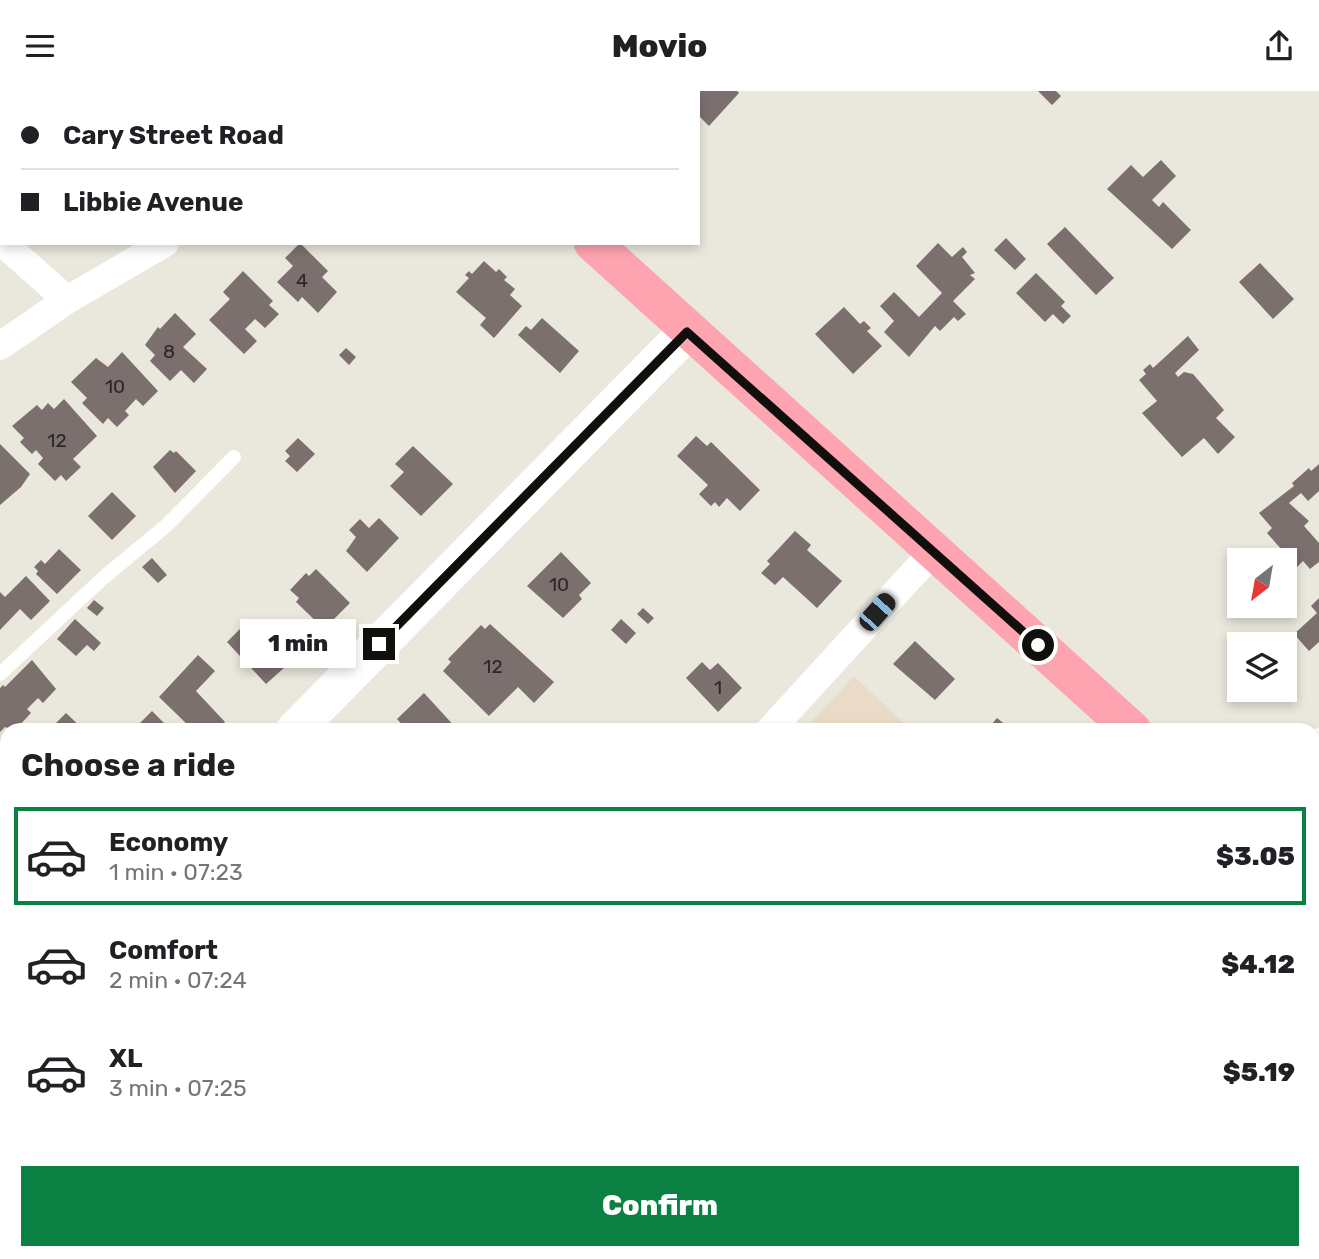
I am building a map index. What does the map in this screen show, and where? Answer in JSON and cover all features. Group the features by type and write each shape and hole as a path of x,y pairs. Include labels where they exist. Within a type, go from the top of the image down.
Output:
{"main road":[{"path":"595,245 687,332 1124,723"},
{"path":"302,723 687,332"}],"street":[{"path":"5,245 67,300"},
{"path":"0,346 67,300 162,245"},
{"path":"779,723 934,551"}],"lane":[{"path":"0,674 103,578 167,524 234,457"}],"shaded area":[{"path":"854,676 904,723 810,723"}],"building":[{"path":"700,91 737,91 739,93 709,126 700,117"},
{"path":"1038,91 1056,91 1061,96 1052,105"},
{"path":"1161,160 1176,176 1152,200 1159,207 1163,202 1191,230 1172,249 1107,189 1131,165 1143,177"},
{"path":"1065,227 1114,278 1096,295 1047,244"},
{"path":"1006,238 1026,259 1015,270 994,250"},
{"path":"938,243 952,257 963,247 967,252 962,257 975,273 970,275 975,279 953,301 966,314 958,321 954,317 940,331 935,326 909,357 884,332 894,321 880,306 894,292 919,317 942,293 916,266"},
{"path":"298,245 302,245 328,271 322,277 337,292 318,313 302,297 298,302 277,282 293,266 285,258"},
{"path":"484,261 496,272 499,269 507,277 504,280 515,289 510,295 522,306 494,338 480,325 486,318 456,292 469,278 465,275 469,271 472,274"},
{"path":"1260,263 1294,299 1273,319 1239,282"},
{"path":"243,271 273,301 269,305 279,314 265,328 255,319 245,329 257,341 244,354 209,320 230,299 223,292"},
{"path":"1036,273 1065,302 1061,306 1071,316 1063,324 1053,314 1045,322 1016,293"},
{"path":"844,307 860,324 864,321 871,328 867,331 882,346 853,374 815,334"},
{"path":"175,313 196,334 183,347 207,369 194,383 181,370 170,381 150,361 155,355 145,345 158,327 160,329"},
{"path":"542,318 579,351 560,373 518,335 526,326 531,330"},
{"path":"1188,336 1199,350 1175,373 1178,377 1184,372 1193,374 1224,410 1216,418 1235,437 1218,454 1204,438 1182,457 1142,413 1157,401 1139,380 1146,374 1143,370 1150,364 1153,368"},
{"path":"346,348 356,357 349,365 339,355"},
{"path":"122,352 158,391 143,406 136,399 125,411 129,415 117,427 108,418 103,424 82,403 87,398 71,382 96,358 108,367"},
{"path":"64,399 97,436 73,459 81,467 66,481 61,475 55,481 38,464 43,458 36,450 32,454 20,442 24,438 12,426 37,405 42,410 48,403 54,409"},
{"path":"696,436 707,446 711,442 760,490 740,511 727,498 719,507 715,502 711,506 699,494 708,485 677,456"},
{"path":"298,438 315,454 297,472 285,461 290,456 285,451"},
{"path":"0,444 30,474 21,487 0,505"},
{"path":"413,446 453,484 421,516 390,486 404,472 395,464"},
{"path":"170,450 174,453 176,451 196,471 175,493 153,467"},
{"path":"1319,464 1319,491 1308,501 1301,493 1289,503 1309,521 1304,526 1319,543 1319,562 1310,569 1303,561 1297,567 1297,548 1280,548 1267,533 1272,528 1259,513 1294,486 1292,483 1309,468 1311,471"},
{"path":"112,492 136,516 112,540 88,516"},
{"path":"379,518 399,538 367,572 346,551 356,537 349,530 360,519 369,528"},
{"path":"795,531 811,545 807,550 842,581 817,608 783,577 775,585 761,573 770,564 767,561"},
{"path":"59,549 81,570 57,594 36,574 38,571 34,567 41,560 45,564"},
{"path":"561,552 591,583 579,595 582,599 563,618 527,586"},
{"path":"152,558 167,575 158,583 142,567"},
{"path":"316,569 350,603 324,629 296,602 299,598 290,590 306,573 309,576"},
{"path":"26,576 50,601 31,620 20,609 0,630 0,592 5,597"},
{"path":"1319,598 1319,642 1309,651 1297,637 1296,632 1317,613 1311,606"},
{"path":"94,600 104,608 97,616 87,608"},
{"path":"643,608 654,618 648,624 637,614"},
{"path":"75,619 101,643 94,651 87,645 76,656 57,639"},
{"path":"621,619 636,633 626,644 611,630"},
{"path":"245,624 256,636 264,628 294,659 266,684 227,642"},
{"path":"490,624 554,682 534,703 518,687 489,716 443,671 451,662 448,659 481,625 485,629"},
{"path":"915,641 955,679 935,700 893,664"},
{"path":"198,655 215,671 196,691 225,722 186,723 159,697"},
{"path":"32,660 56,689 43,703 38,698 27,709 31,713 22,723 0,723 0,688 3,685 5,687"},
{"path":"702,662 710,670 718,663 742,688 718,712 686,678"},
{"path":"424,693 452,723 401,723 397,719"},
{"path":"152,711 164,723 140,723"},
{"path":"66,713 77,723 56,723"}],"route":[{"path":"379,644 687,332 1038,645"}]}
